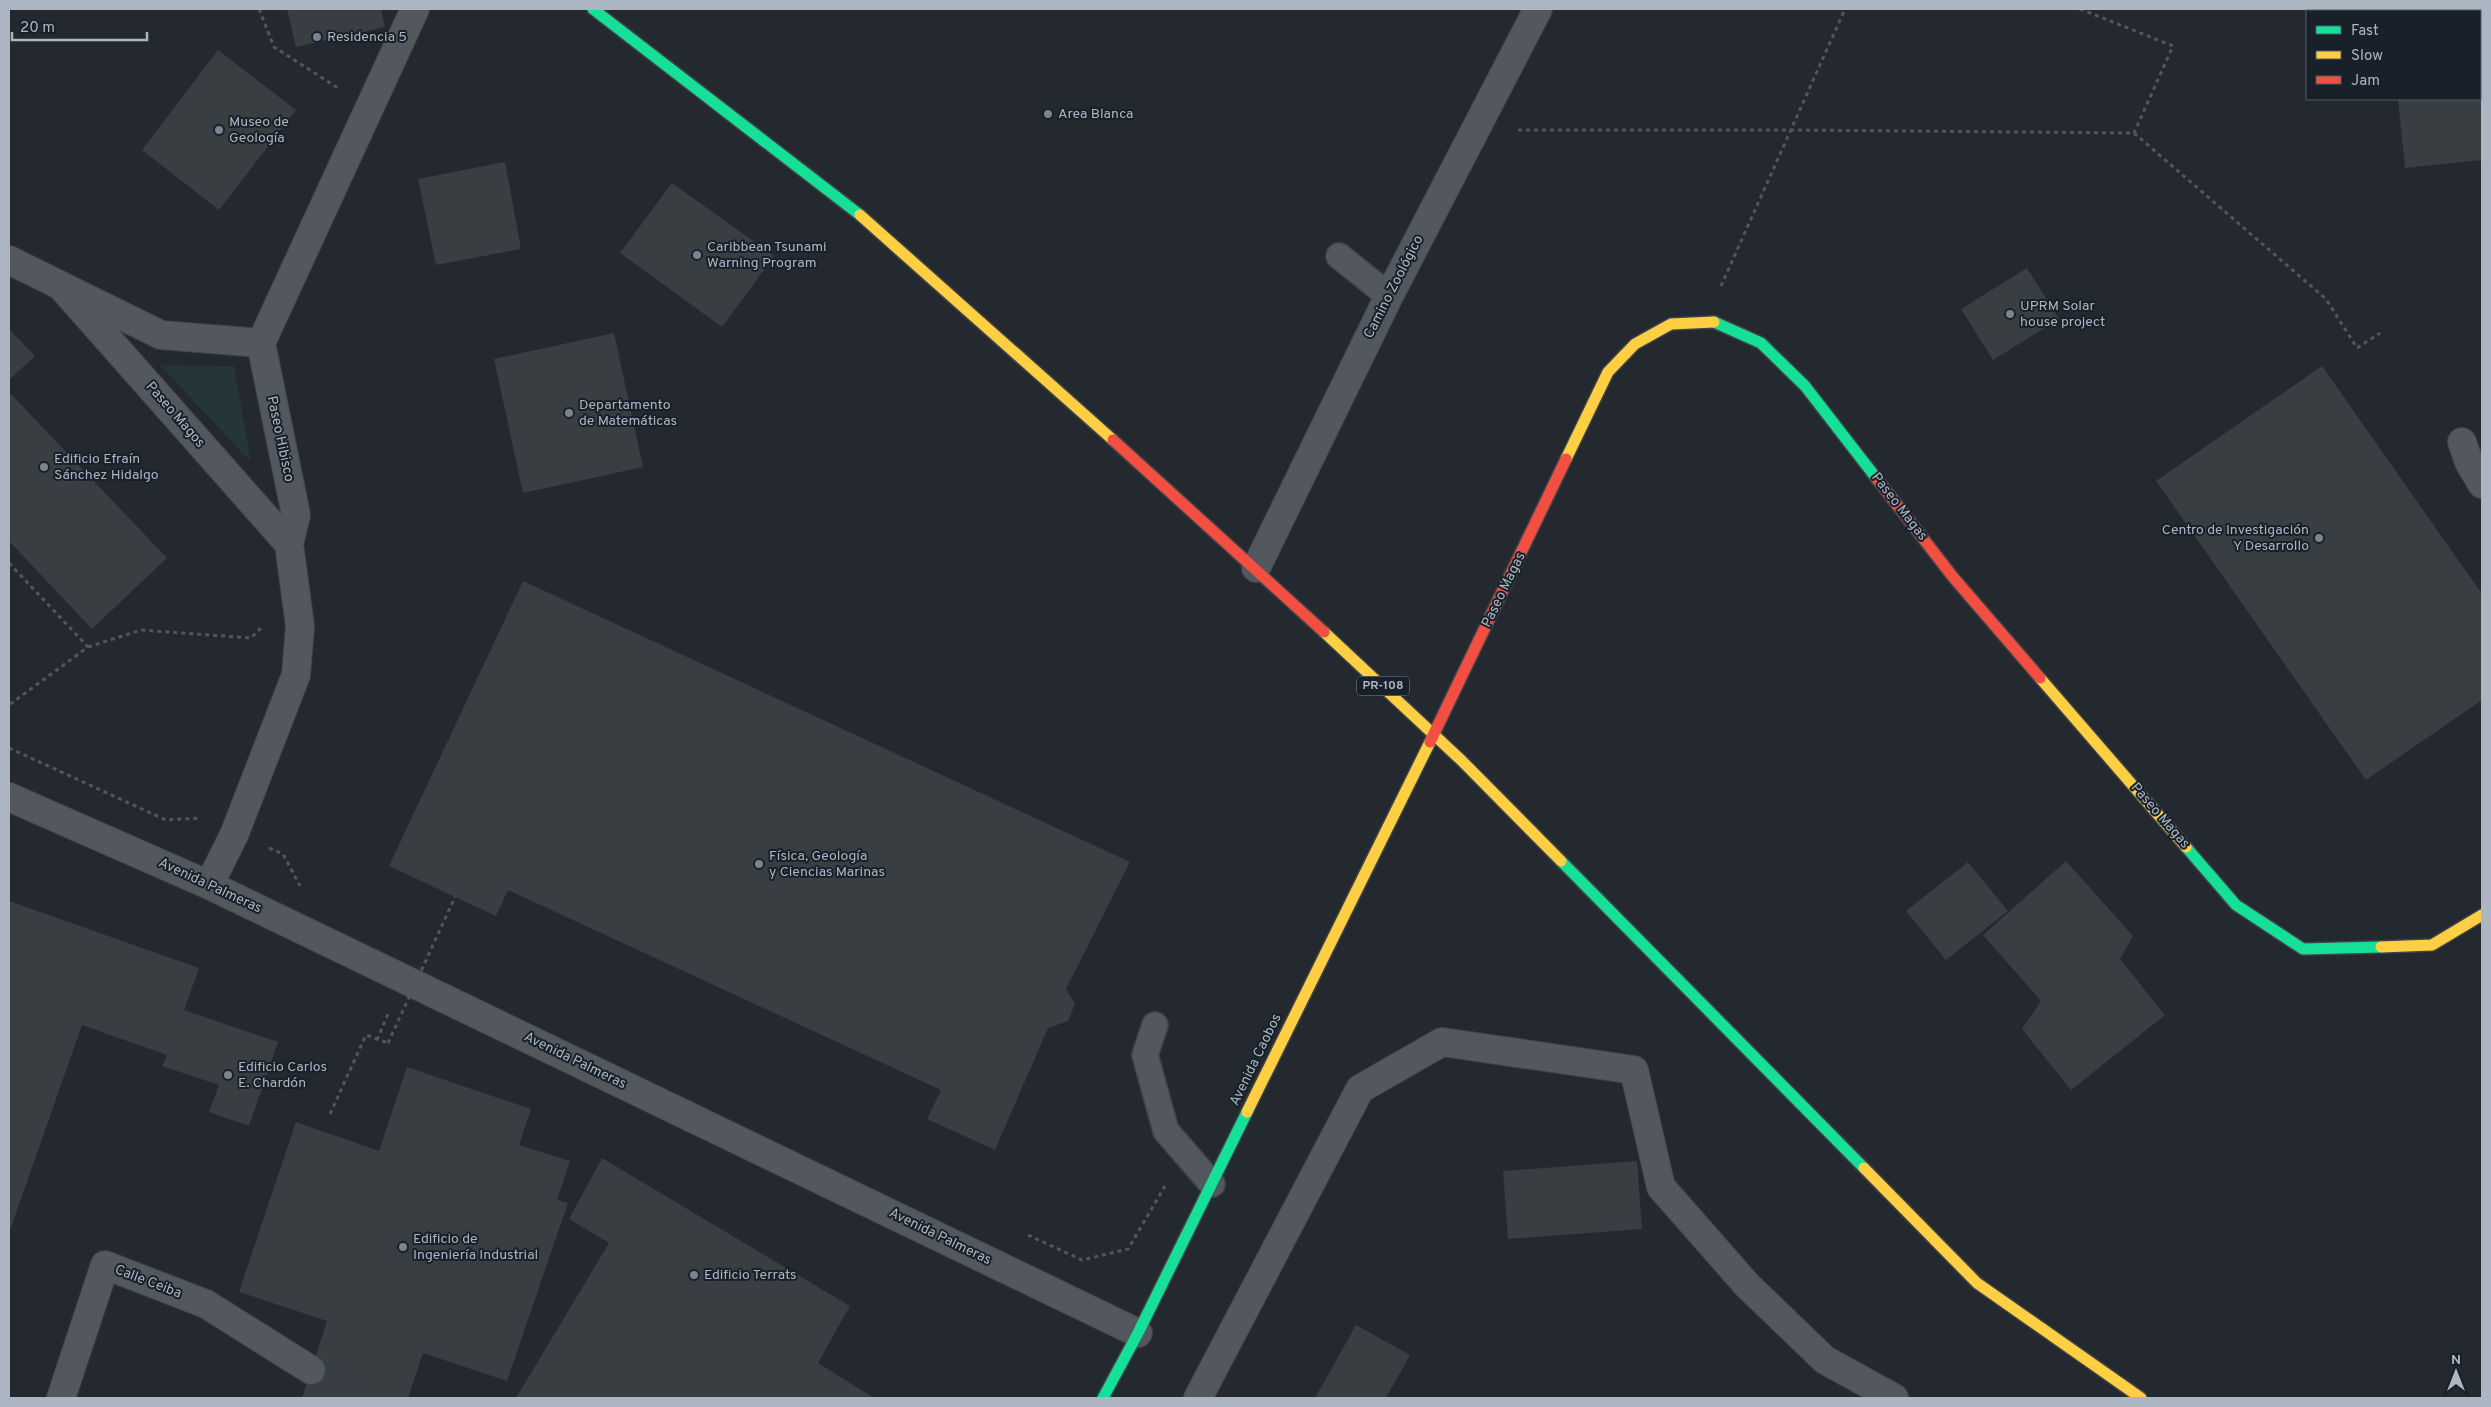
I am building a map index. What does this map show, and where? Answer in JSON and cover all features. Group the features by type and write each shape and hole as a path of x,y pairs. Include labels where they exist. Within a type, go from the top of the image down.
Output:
{"street":[{"path":"261,343 415,9"},
{"name":"PR-108","path":"593,9 874,226 1256,568 1434,734 1977,1283 2141,1398"},
{"name":"Camino Zoológico","path":"1256,568 1389,296 1538,9"},
{"name":"Paseo Magos","path":"9,260 161,335 261,343"},
{"name":"Paseo Magos","path":"62,287 289,544"},
{"name":"Paseo Magas","path":"1434,734 1608,372 1636,344 1671,324 1717,322 1761,343 1804,386 1953,577 2236,905 2303,949 2432,945 2482,915"},
{"name":"Paseo Hibisco","path":"209,885 234,835 296,675 300,626 289,544 296,515 261,343"},
{"path":"2462,442 2482,484"},
{"name":"Avenida Caobos","path":"1103,1398 1138,1333 1434,734"},
{"name":"Avenida Palmeras","path":"9,797 209,885 1138,1333"},
{"path":"1198,1398 1360,1089 1442,1042 1634,1070 1661,1187 1748,1285 1825,1360 1894,1398"},
{"name":"Calle Ceiba","path":"61,1398 105,1265 206,1304 311,1370"}],"lane":[{"path":"1339,256 1389,296"},
{"path":"1155,1025 1145,1055 1166,1131 1212,1184"}],"path":[{"path":"259,9 274,47 344,92"},
{"path":"1704,323 1845,9"},
{"path":"2080,9 2173,46 2134,133"},
{"path":"1475,130 2134,133 2326,299 2358,348 2380,333"},
{"path":"9,563 88,647"},
{"path":"9,705 88,647 141,630 252,638 266,622"},
{"path":"9,748 166,820 198,817 234,835 283,854 301,888"},
{"path":"330,1114 366,1035 388,1043 455,897"},
{"path":"423,949 432,953"},
{"path":"1020,1231 1082,1260 1128,1249 1172,1174 1183,1151"}],"shaded area":[{"path":"160,365 234,366 251,462"}],"building":[{"name":"Residencia 5","path":"287,9 381,9 385,27 296,47"},
{"path":"2481,10 2482,160 2405,168 2398,100 2481,100"},
{"name":"Museo de Geología","path":"218,50 296,110 219,210 142,150"},
{"path":"505,162 521,249 436,265 418,179"},
{"name":"Caribbean Tsunami Warning Program","path":"672,183 774,256 722,327 620,253"},
{"name":"UPRM Solar house project","path":"2027,268 2059,319 1993,360 1961,309"},
{"path":"9,329 35,356 9,380"},
{"name":"Departamento de Matemáticas","path":"614,333 643,467 523,493 494,359"},
{"name":"Centro de Investigación Y Desarrollo","path":"2322,366 2482,594 2482,700 2366,780 2156,481"},
{"name":"Edificio Efraín Sánchez Hidalgo","path":"9,392 167,558 92,629 9,541"},
{"name":"Física, Geología y Ciencias Marinas","path":"523,581 1130,862 1066,989 1075,1004 1068,1021 1048,1028 995,1150 927,1119 941,1090 508,890 496,916 389,866"},
{"path":"2066,861 2133,936 2120,959 2165,1015 2071,1090 2022,1029 2041,1001 1983,935"},
{"path":"1968,862 2008,911 1946,960 1906,911"},
{"name":"Edificio Carlos E. Chardón","path":"9,901 199,968 184,1010 278,1042 249,1126 209,1112 219,1085 162,1066 167,1055 82,1025 9,1233"},
{"name":"Edificio de Ingeniería Industrial","path":"407,1067 531,1109 519,1145 570,1161 557,1200 568,1203 507,1381 423,1353 408,1398 302,1398 327,1321 239,1292 296,1122 379,1151"},
{"name":"Edificio Terrats","path":"602,1158 850,1306 818,1363 874,1398 516,1398 609,1243 569,1219"},
{"path":"1637,1161 1642,1229 1508,1239 1503,1171"},
{"path":"1356,1325 1410,1355 1386,1398 1315,1398"}],"tunnel":[{"path":"311,1370 356,1398"}],"traffic: fast":[{"path":"593,9 860,215"},
{"path":"1714,322 1761,343 1805,386 1877,479"},
{"path":"2186,847 2236,905 2303,949 2381,947"},
{"path":"1561,861 1864,1168"},
{"path":"1103,1398 1138,1333 1247,1112"}],"traffic: slow":[{"path":"860,215 1113,440"},
{"path":"1566,459 1608,372 1635,344 1671,324 1714,322"},
{"path":"1324,632 1461,760 1561,861"},
{"path":"2040,678 2186,847"},
{"path":"1247,1112 1430,742"},
{"path":"2381,947 2432,945 2482,915"},
{"path":"1864,1168 1977,1283 2141,1398"}],"traffic: jam":[{"path":"1113,440 1324,632"},
{"path":"1430,742 1566,459"},
{"path":"1877,479 1953,577 2040,678"}],"place":[{"name":"Residencia 5","path":"317,37"},
{"name":"Area Blanca","path":"1048,114"},
{"name":"Museo de Geología","path":"219,130"},
{"name":"Caribbean Tsunami Warning Program","path":"697,255"},
{"name":"UPRM Solar house project","path":"2010,314"},
{"name":"Departamento de Matemáticas","path":"569,413"},
{"name":"Edificio Efraín Sánchez Hidalgo","path":"44,467"},
{"name":"Centro de Investigación Y Desarrollo","path":"2319,538"},
{"name":"Física, Geología y Ciencias Marinas","path":"759,864"},
{"name":"Edificio Carlos E. Chardón","path":"228,1075"},
{"name":"Edificio de Ingeniería Industrial","path":"403,1247"},
{"name":"Edificio Terrats","path":"694,1275"}]}
